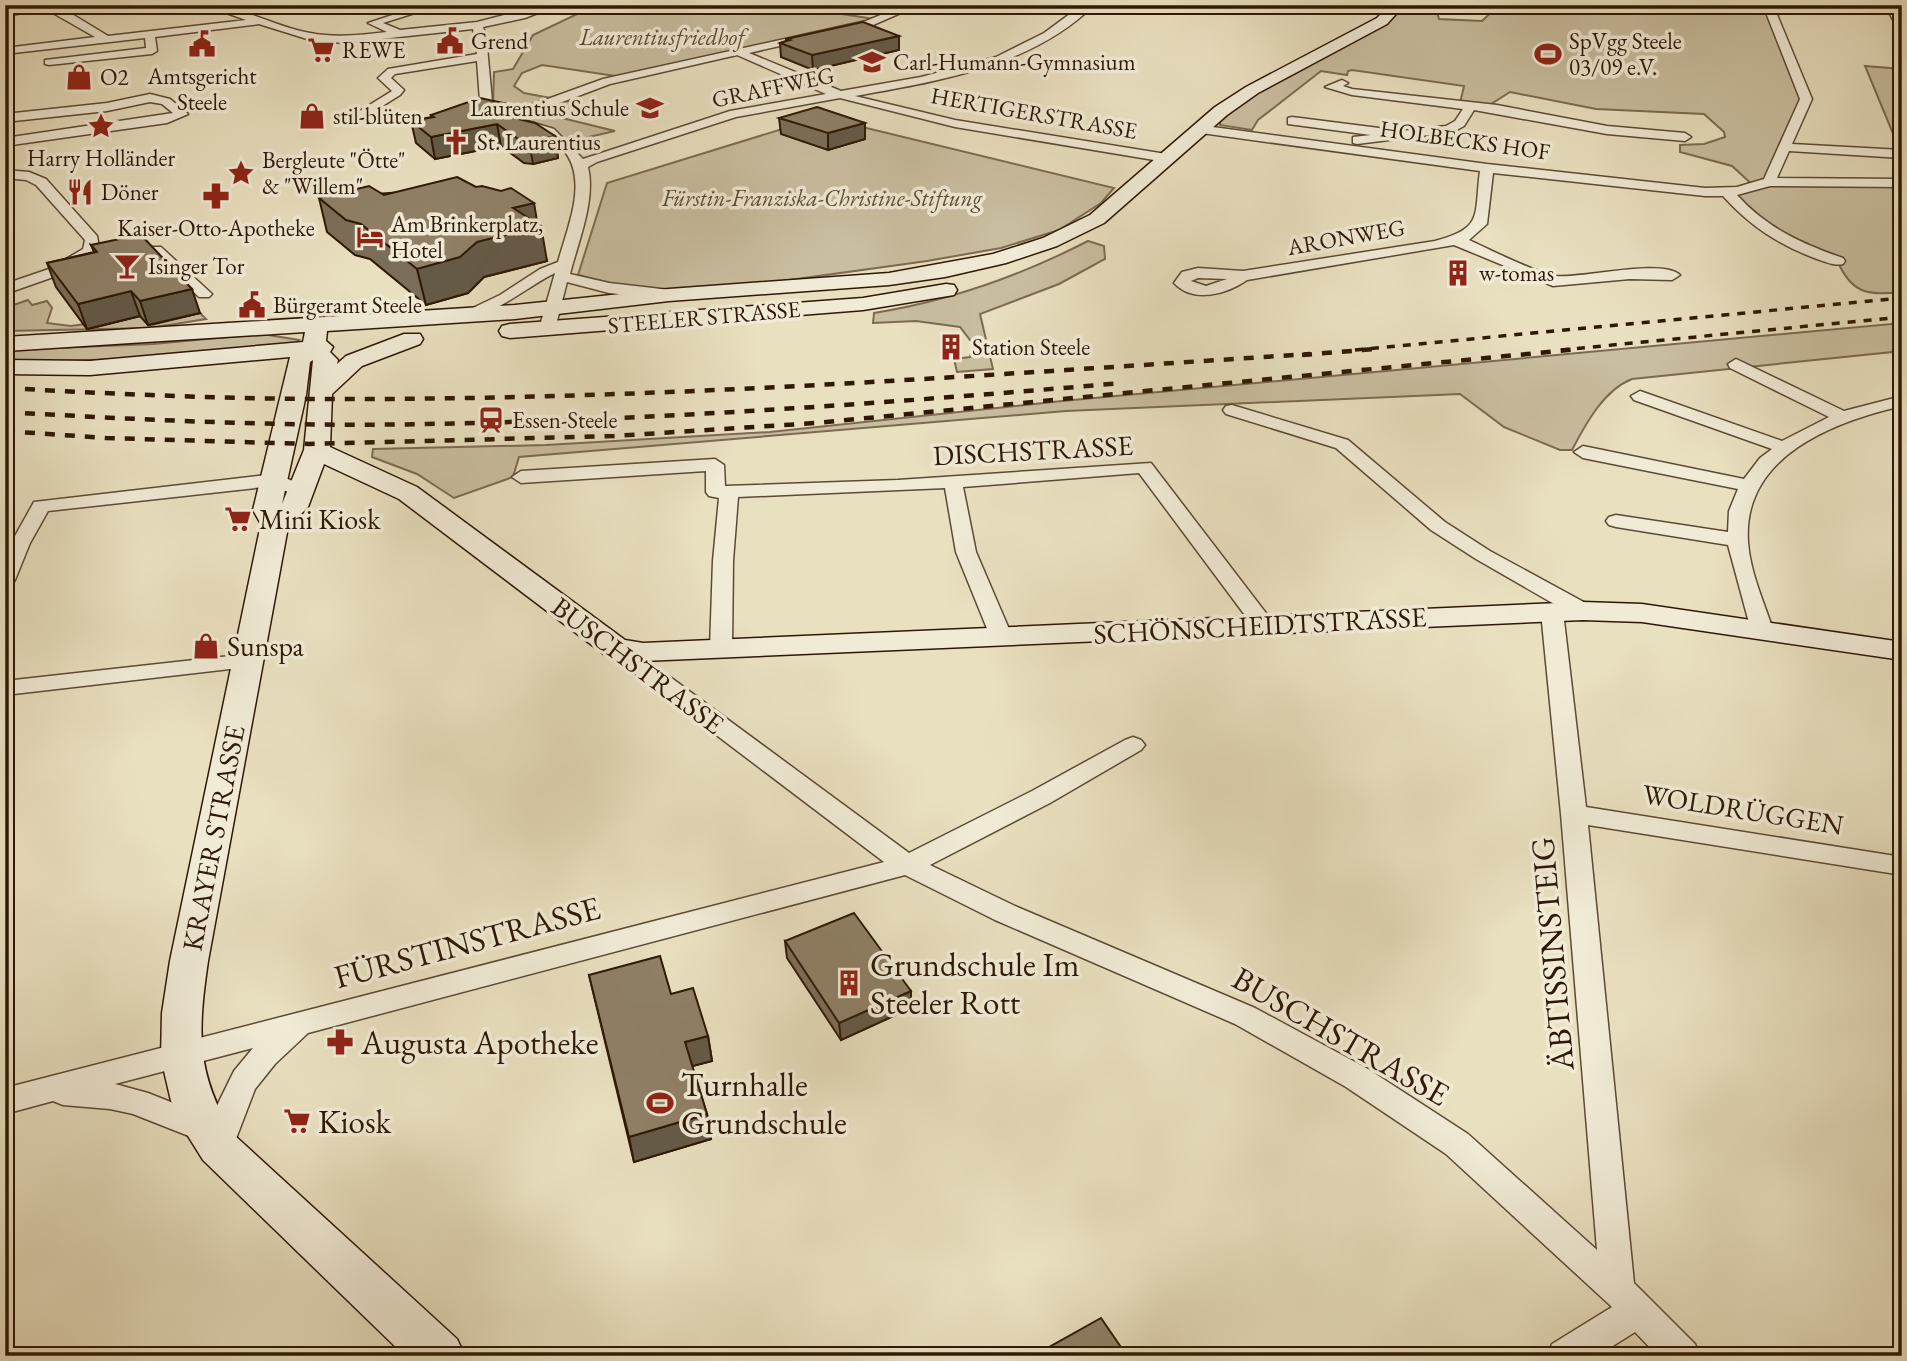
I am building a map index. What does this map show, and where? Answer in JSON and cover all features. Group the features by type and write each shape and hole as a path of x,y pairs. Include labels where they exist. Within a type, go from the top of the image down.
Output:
{"main road":[{"name":"STEELER STRASSE","path":"315,337 464,316 551,316 899,299 943,290 996,274 1036,256 1104,215 1198,129 1252,90 1381,21 1397,5"},
{"name":"STEELER STRASSE","path":"315,337 366,343 412,339 670,295 914,275 1005,257 1080,229"},
{"path":"551,316 696,301 741,290"},
{"path":"5,341 152,337 315,337"},
{"path":"90,368 118,349 152,337"},
{"path":"5,367 90,368 240,356 315,337"},
{"path":"275,524 295,507 317,450 320,392 326,360 315,337"},
{"name":"KRAYER STRASSE","path":"315,337 299,360 267,510 275,524 180,1019 184,1082 198,1117 212,1139 440,1356"},
{"path":"320,392 354,361 412,339"},
{"path":"240,356 281,367 296,383"},
{"name":"BUSCHSTRASSE","path":"317,450 384,478 408,492 616,648"},
{"path":"277,471 304,484"},
{"name":"BUSCHSTRASSE","path":"304,484 365,472"},
{"name":"SCHÖNSCHEIDTSTRASSE","path":"616,648 643,652 1583,611 1642,613 1902,651"}],"street":[{"path":"209,5 307,36 331,40 477,25 521,16 553,5"},
{"path":"403,34 373,23 435,5"},
{"path":"491,109 521,113 607,81 869,23 914,5"},
{"name":"GRAFFWEG","path":"580,166 592,159 734,114 922,80 1000,59 1041,39 1089,5"},
{"path":"1768,5 1806,93 1804,105 1769,182"},
{"path":"1890,5 1902,27"},
{"path":"5,13 50,6 107,40"},
{"path":"5,51 263,21"},
{"path":"477,25 481,36 486,101 491,109 496,115 550,132 568,149 580,166 584,178 584,191 551,316"},
{"path":"49,62 152,51 150,35"},
{"name":"HERTIGERSTRASSE","path":"738,52 839,94 988,129 1166,158"},
{"path":"348,122 396,93 398,90 384,78 392,71 481,57"},
{"path":"1342,83 1331,87 1470,106 1561,123 1685,137"},
{"path":"5,118 156,98 166,100 181,112 179,116 5,142"},
{"path":"1342,147 1364,139 1449,129 1460,123 1470,106"},
{"path":"1292,121 1373,131 1388,137"},
{"name":"HOLBECKS HOF","path":"1198,129 1487,168 1692,191 1727,191 1756,187 1769,182 1902,183"},
{"path":"1786,147 1902,154"},
{"path":"1456,240 1473,232 1480,224 1487,168"},
{"path":"5,296 72,263 89,252 93,245 92,239 41,182 13,174"},
{"path":"1727,191 1749,218 1771,234 1838,261"},
{"path":"1456,240 1553,281 1630,274 1672,275"},
{"name":"ARONWEG","path":"1242,276 1285,271 1456,240"},
{"path":"89,252 156,250 202,293 184,296"},
{"path":"464,316 505,298 545,272 563,270"},
{"name":"STEELER STRASSE","path":"563,270 609,288 670,295"},
{"path":"5,289 31,281"},
{"path":"1736,365 1842,417"},
{"path":"1640,396 1783,447"},
{"path":"1762,630 1738,540 1738,522 1750,486 1758,473 1783,447 1842,417 1902,401"},
{"path":"1232,410 1342,444 1437,526 1583,611"},
{"path":"1583,453 1750,486"},
{"path":"521,477 715,465 716,492 729,492 723,561 721,648"},
{"name":"DISCHSTRASSE","path":"729,492 953,482 1144,467 1264,625"},
{"path":"5,580 20,543 41,506 277,471"},
{"path":"953,482 967,552 1001,636"},
{"path":"1616,521 1738,540"},
{"name":"ÄBTISSINSTEIG","path":"1552,612 1628,1300"},
{"name":"BUSCHSTRASSE","path":"616,648 907,865 1005,913 1245,1016 1357,1078 1457,1144 1628,1300 1682,1356"},
{"path":"5,688 248,662"},
{"path":"907,865 1041,797 1133,745"},
{"name":"WOLDRÜGGEN","path":"1574,814 1902,866"},
{"name":"FÜRSTINSTRASSE","path":"5,1101 907,865"},
{"path":"212,1139 246,1076 273,1046 307,1021"},
{"name":"FÜRSTINSTRASSE","path":"46,1091 128,1100 212,1139"},
{"path":"1565,1356 1628,1300"}],"green space":[{"name":"Laurentiusfriedhof","path":"596,5 783,5 881,20 622,77 542,65 522,73 514,86 524,93 588,105 558,117 615,131 563,143 497,115 493,105 494,72 513,69 533,35"},
{"path":"1398,5 1435,5 1439,19 1482,21 1499,5 1637,5 1772,14 1806,94 1769,182 1902,183 1902,292 1862,290 1849,280 1837,260 1771,234 1726,192 1755,187 1732,166 1680,152 1680,145 1704,144 1725,137 1724,132 1704,114 1596,109 1510,92 1488,106 1460,103 1464,86 1352,70 1348,71 1347,75 1321,71 1258,120 1252,130 1220,125 1221,111"},
{"path":"1865,66 1902,69 1902,154 1901,153"},
{"name":"Fürstin-Franziska-Christine-Stiftung","path":"821,117 1114,188 1101,203 1059,230 1001,248 927,261 689,294 622,286 578,275 607,183"},
{"path":"1088,241 1104,246 1105,259 1059,284 980,314 993,369 957,372 954,359 970,357 973,344 960,327 916,321 873,323 874,313 930,302 984,286"},
{"path":"28,300 32,305 47,301 52,308 47,323 71,326 85,324 89,329 140,316 149,326 200,313 206,319 150,328 5,331 5,308"},
{"path":"1902,323 1902,351 1632,379 1604,399 1572,450 1560,450 1504,427 1460,394 1066,411 519,457 513,477 454,498 417,474 372,457 373,449 546,445 770,432 1062,401"},
{"path":"262,334 299,340 293,346 134,359 5,362 5,350 153,344"}],"building":[{"path":"863,22 899,36 812,55 780,43 790,40 786,39"},
{"path":"480,98 517,106 498,114 535,123 555,136 529,142 521,141 497,124 431,137 411,121 434,117 431,115"},
{"path":"817,107 865,123 828,133 779,118"},
{"path":"457,177 476,187 501,191 511,188 534,203 513,208 541,226 477,242 460,257 417,269 361,224 346,220 319,198 369,186 384,195"},
{"path":"134,236 143,237 192,289 140,301 131,291 78,304 47,263 97,252 91,245"},
{"name":"Grundschule Im Steeler Rott","path":"854,913 911,991 839,1023 785,941"},
{"name":"Turnhalle Grundschule","path":"660,956 671,994 693,988 708,1036 685,1042 707,1114 629,1137 589,975"},
{"path":"1101,1318 1127,1356 1047,1356 1044,1350"}],"railway":[{"path":"1355,350 1902,298"},
{"path":"1561,350 1902,317"},
{"path":"1302,355 1375,349"},
{"path":"5,431 106,438 309,444 614,436 816,423 1579,349"},
{"path":"5,388 292,399 577,395 822,385 1310,354"},
{"path":"5,412 268,424 513,422 774,410 1122,383"}],"place":[{"name":"Grend","path":"450,41"},
{"name":"Amtsgericht Steele","path":"202,44"},
{"name":"REWE","path":"321,50"},
{"name":"SpVgg Steele 03/09 e.V.","path":"1548,54"},
{"name":"Carl-Humann-Gymnasium","path":"872,62"},
{"name":"O2","path":"79,77"},
{"name":"Laurentius Schule","path":"650,108"},
{"name":"stil-blüten","path":"312,116"},
{"name":"Harry Holländer","path":"101,126"},
{"name":"St. Laurentius","path":"456,142"},
{"name":"Bergleute \"Ötte\" & \"Willem\"","path":"241,173"},
{"name":"Döner","path":"80,192"},
{"name":"Kaiser-Otto-Apotheke","path":"216,196"},
{"name":"Am Brinkerplatz, Hotel","path":"370,237"},
{"name":"Isinger Tor","path":"127,266"},
{"name":"w-tomas","path":"1458,273"},
{"name":"Bürgeramt Steele","path":"252,305"},
{"name":"Station Steele","path":"951,347"},
{"name":"Essen-Steele","path":"491,420"},
{"name":"Mini Kiosk","path":"238,519"},
{"name":"Sunspa","path":"206,646"},
{"name":"Grundschule Im Steeler Rott","path":"849,983"},
{"name":"Augusta Apotheke","path":"340,1042"},
{"name":"Turnhalle Grundschule","path":"660,1103"},
{"name":"Kiosk","path":"297,1121"}]}
